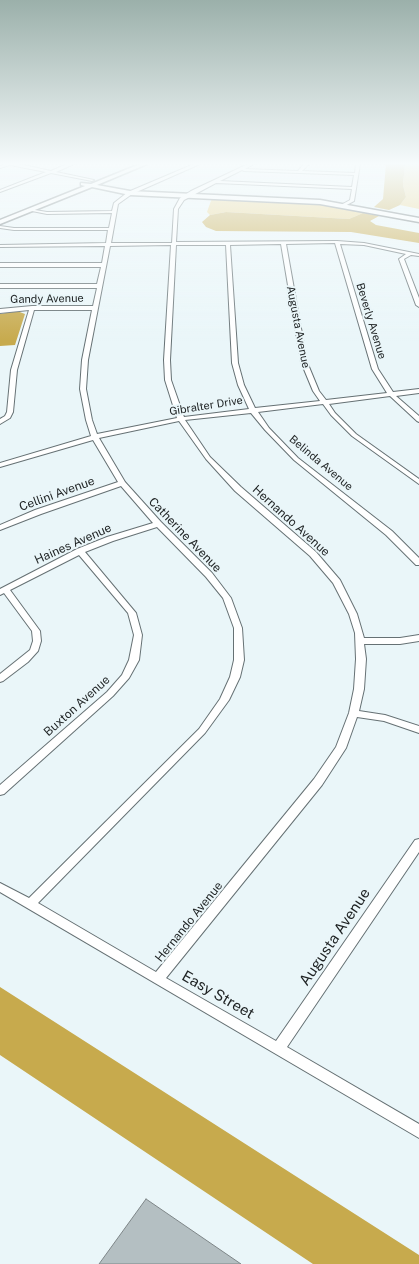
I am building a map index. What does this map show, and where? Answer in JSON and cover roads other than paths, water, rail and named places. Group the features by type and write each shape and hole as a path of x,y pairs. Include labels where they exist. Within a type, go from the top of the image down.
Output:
{"street":[{"name":"Catherine Avenue","path":"30,904 202,731 224,700 235,677 240,644 238,628 227,598 209,575 158,524 122,483 95,438 85,404 83,379 112,223"},
{"name":"Hernando Avenue","path":"158,979 318,782 340,748 354,713 361,676 360,641 353,614 345,596 324,566 222,473 200,448 181,419 171,393 167,368 175,223"},
{"path":"0,227 14,229 111,229"},
{"path":"1,247 228,242 337,242 364,244 419,255"},
{"name":"Belinda Avenue","path":"228,242 235,363 241,385 252,409 291,455 390,533 419,563"},
{"name":"Augusta Avenue","path":"283,242 304,362 310,381 322,402 354,435 419,482"},
{"name":"Beverly Avenue","path":"337,242 372,362 391,394 419,420"},
{"path":"410,253 401,259 419,305"},
{"path":"0,266 103,265"},
{"path":"0,286 99,286"},
{"path":"0,422 8,417 10,412 14,370 32,308"},
{"name":"Gandy Avenue","path":"0,311 32,308 95,308"},
{"name":"Gibralter Drive","path":"0,465 95,438 181,419 252,409 419,391"},
{"name":"Cellini Avenue","path":"0,528 56,505 122,483"},
{"name":"Haines Avenue","path":"2,591 80,551 110,539 158,524"},
{"name":"Buxton Avenue","path":"0,791 110,694 126,676 134,660 138,635 132,612 80,551"},
{"path":"0,679 34,651 37,641 36,631 2,591"},
{"path":"360,641 400,641 419,638"},
{"path":"354,713 385,718 419,730"},
{"name":"Augusta Avenue","path":"278,1049 419,843"},
{"name":"Easy Street","path":"0,887 419,1131"}]}
